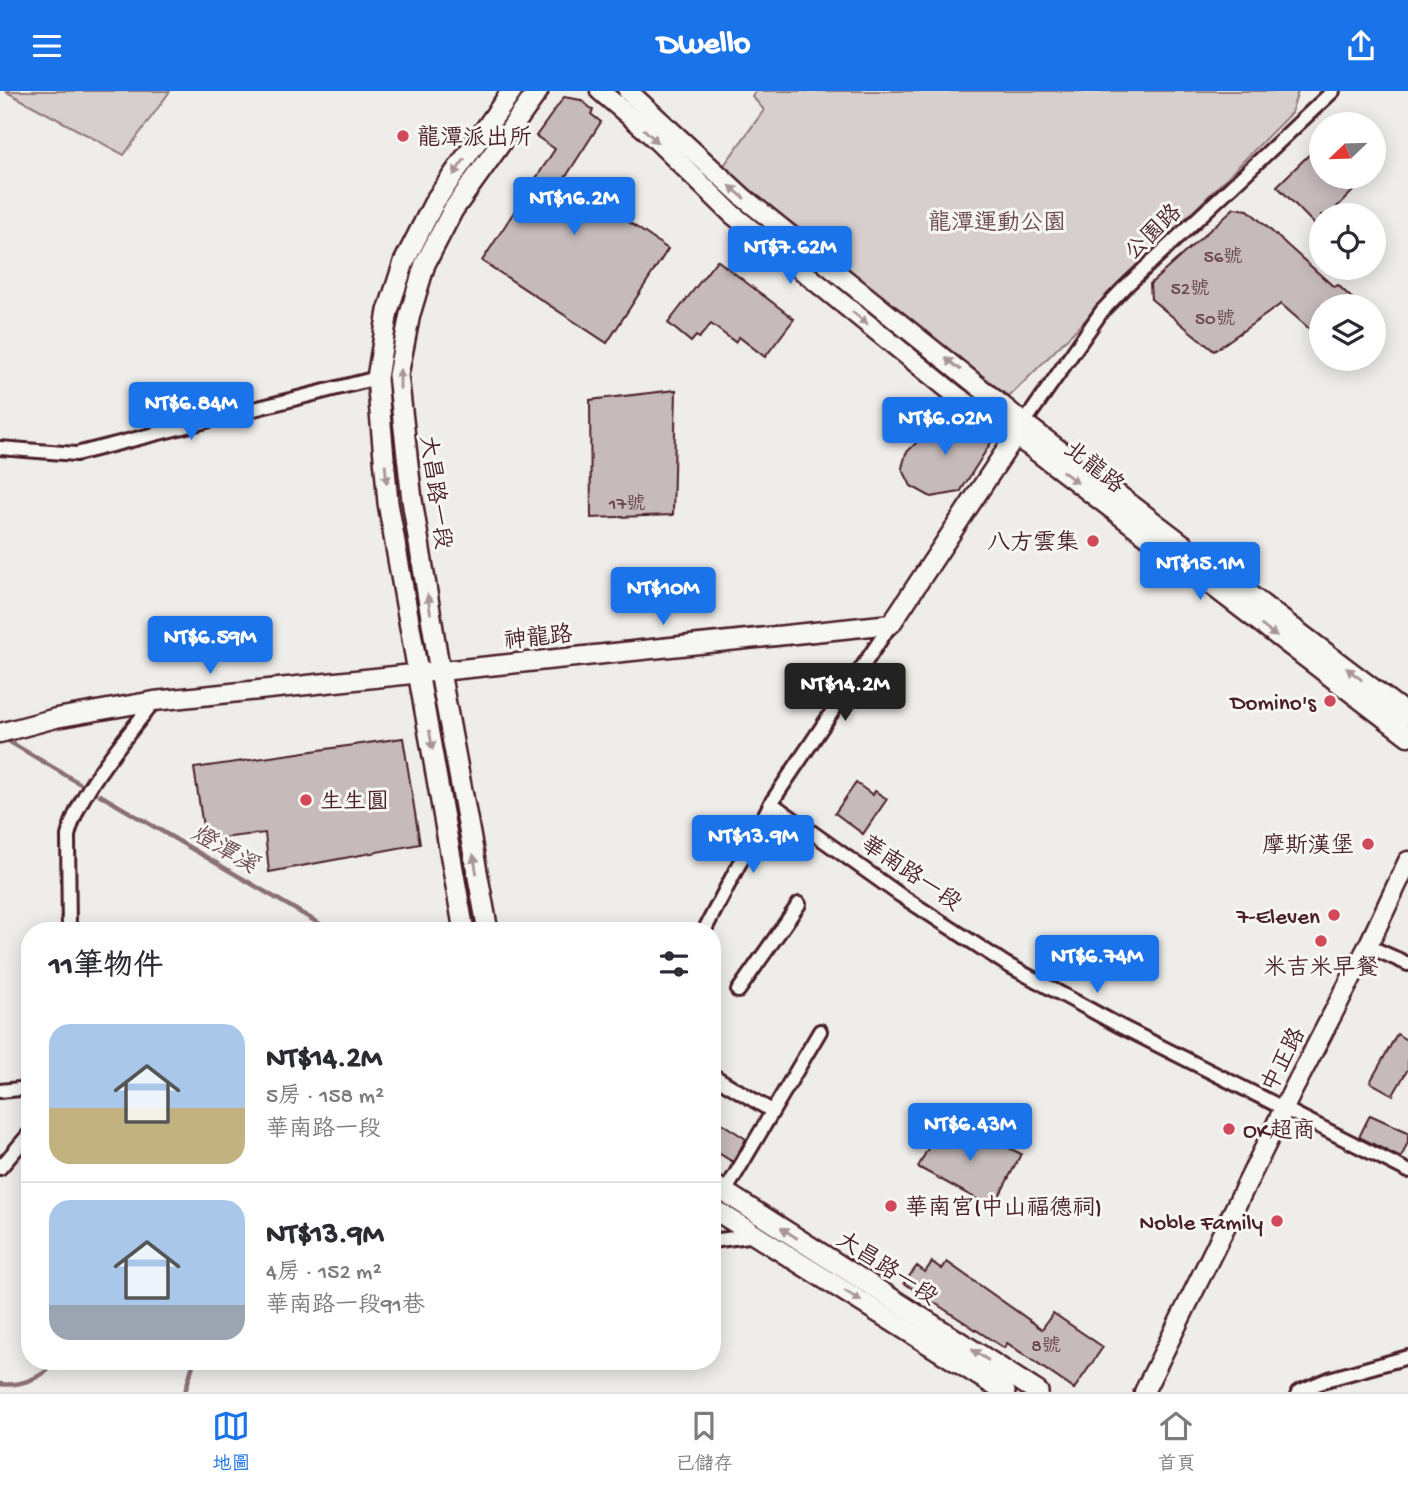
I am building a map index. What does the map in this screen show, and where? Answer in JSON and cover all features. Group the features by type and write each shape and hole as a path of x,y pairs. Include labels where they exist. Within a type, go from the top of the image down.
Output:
{"main road":[{"name":"大昌路一段","path":"462,922 388,503 377,378 388,311 404,262 435,201 512,91"},
{"name":"大昌路一段","path":"486,922 412,500 398,375 410,314 425,264 453,210 538,91"},
{"name":"北龍路","path":"600,91 647,131 732,214 958,397 1020,430 1408,715"},
{"name":"北龍路","path":"628,91 744,198 1020,430 1408,736"},
{"path":"891,624 1020,430"},
{"name":"神龍路","path":"0,733 55,718 154,701 891,624"},
{"name":"中正路","path":"1144,1392 1408,861"},
{"name":"大昌路一段","path":"721,1189 1038,1392"},
{"name":"大昌路一段","path":"721,1214 1005,1392"}],"street":[{"path":"643,91 648,103 690,151"},
{"name":"公園路","path":"1020,430 1110,303 1330,92"},
{"path":"0,448 76,454 377,378"},
{"path":"709,922 771,803 891,624"},
{"path":"69,922 68,836 71,821 100,774 154,701"},
{"name":"華南路一段","path":"771,803 900,895 1006,964 1120,1027 1408,1171"},
{"path":"738,991 799,904"},
{"path":"1368,946 1408,964"},
{"path":"721,1185 772,1111 820,1031"},
{"path":"721,1080 772,1111"},
{"path":"0,1091 21,1089"},
{"path":"0,1168 21,1144"},
{"path":"721,1240 756,1235"},
{"path":"1297,1392 1329,1379 1408,1357"}],"green space":[{"path":"5,91 170,91 124,155"},
{"name":"龍潭運動公園","path":"756,91 1298,91 1291,113 1009,397 722,168 764,110 752,96"}],"building":[{"path":"564,97 581,100 593,110 591,114 601,122 565,178 668,249 607,343 482,261 555,149 536,136"},
{"path":"1309,155 1309,189 1355,189 1341,203 1309,203 1309,219 1277,186"},
{"path":"1234,208 1248,210 1309,265 1309,280 1326,280 1334,287 1338,285 1347,294 1309,294 1309,328 1281,304 1214,351 1151,299 1150,284"},
{"path":"717,260 794,319 765,357 739,337 735,342 711,324 699,338 696,336 691,342 668,323"},
{"path":"676,390 673,515 591,518 590,400"},
{"path":"957,412 992,441 960,492 931,497 911,486 902,468 906,453 927,432"},
{"name":"生生圓","path":"403,738 420,844 269,872 265,833 205,840 194,768"},
{"path":"856,783 873,795 875,791 887,799 863,834 835,813"},
{"path":"1397,1034 1408,1041 1408,1069 1393,1095 1370,1082"},
{"path":"1370,1115 1408,1132 1408,1142 1401,1158 1359,1137"},
{"path":"943,1120 979,1140 982,1134 1021,1154 993,1208 918,1167"},
{"path":"721,1123 746,1139 733,1162 721,1155"},
{"path":"932,1262 942,1269 947,1262 1042,1329 1053,1313 1103,1347 1074,1389 1007,1343 1004,1348 904,1283 917,1266 925,1272"}],"waterway":[{"name":"燈潭溪","path":"10,742 79,783"},
{"name":"燈潭溪","path":"100,795 317,922"},
{"path":"0,1384 31,1380 48,1370"},
{"name":"燈潭溪","path":"185,1392 191,1370"}],"place":[{"name":"龍潭派出所","path":"403,136"},
{"name":"八方雲集","path":"1093,541"},
{"name":"Domino's","path":"1330,701"},
{"name":"生生圓","path":"306,800"},
{"name":"摩斯漢堡","path":"1368,844"},
{"name":"7-Eleven","path":"1334,915"},
{"name":"米吉米早餐","path":"1321,941"},
{"name":"OK超商","path":"1229,1129"},
{"name":"華南宮(中山福德祠)","path":"891,1206"},
{"name":"Noble Family","path":"1277,1221"}]}
